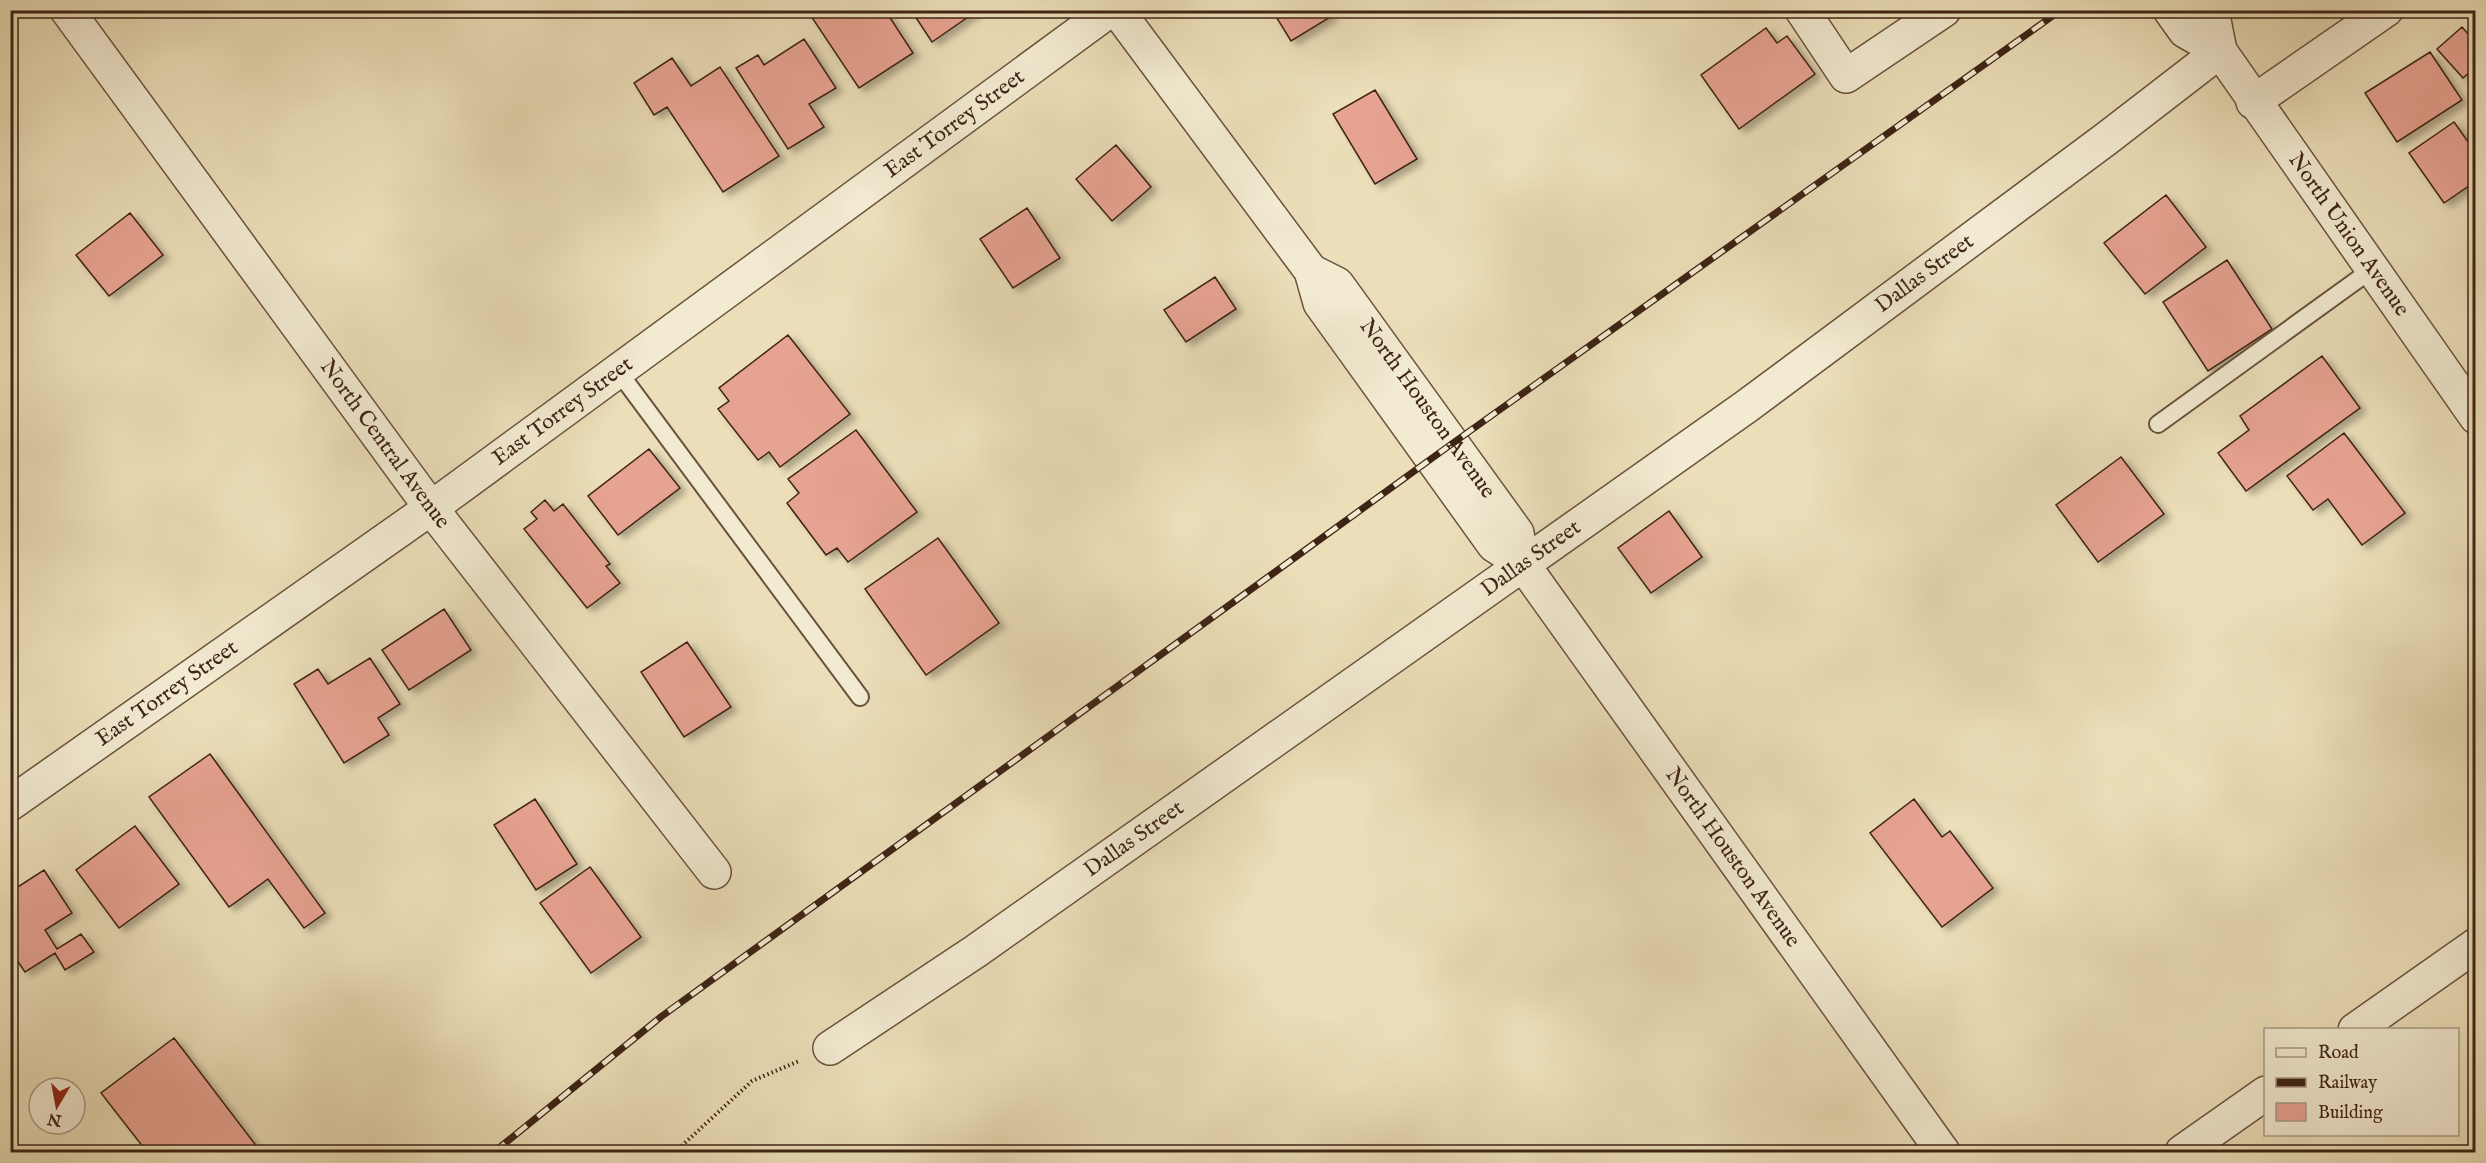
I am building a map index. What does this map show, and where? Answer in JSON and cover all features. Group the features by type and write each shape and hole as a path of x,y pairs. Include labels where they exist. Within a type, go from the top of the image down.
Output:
{"street":[{"name":"North Central Avenue","path":"67,10 432,508 714,872"},
{"name":"East Torrey Street","path":"10,804 432,508 1110,10"},
{"name":"North Houston Avenue","path":"1117,10 1311,271 1337,284 1453,443 1517,533 1522,563 1943,1152"},
{"path":"1802,10 1846,76 1944,10"},
{"name":"North Union Avenue","path":"2170,10 2185,31 2220,51"},
{"name":"North Union Avenue","path":"2212,10 2220,51 2253,102 2475,417"},
{"path":"2253,102 2386,10"},
{"name":"Dallas Street","path":"830,1048 976,951 1747,406 2106,139 2220,51"},
{"path":"2356,1028 2475,945"},
{"path":"2182,1152 2264,1094"}],"lane":[{"path":"2158,424 2371,270"},
{"path":"618,371 860,697"}],"path":[{"path":"675,1152 753,1081 830,1048"}],"building":[{"path":"807,10 885,10 913,53 859,88"},
{"path":"911,10 978,10 932,42"},
{"path":"1272,10 1328,10 1332,16 1291,41"},
{"path":"2462,27 2476,43 2476,67 2463,78 2437,49"},
{"path":"1766,28 1777,43 1787,36 1815,74 1739,129 1701,75"},
{"path":"804,39 836,88 809,104 824,127 788,149 736,68 758,55 764,65"},
{"path":"2430,52 2462,100 2397,142 2365,93"},
{"path":"672,58 691,86 720,67 779,156 723,192 667,107 654,115 634,83"},
{"path":"1375,90 1417,159 1375,184 1333,114"},
{"path":"2454,122 2476,153 2476,181 2444,203 2409,153"},
{"path":"1116,145 1151,187 1112,221 1076,179"},
{"path":"2166,195 2206,247 2145,294 2104,243"},
{"path":"1027,208 1060,258 1013,288 980,239"},
{"path":"130,213 163,255 109,296 76,255"},
{"path":"2227,260 2272,329 2208,371 2163,302"},
{"path":"1215,277 1236,309 1186,342 1164,310"},
{"path":"788,335 850,414 780,467 769,452 758,460 718,409 729,401 719,388"},
{"path":"2322,356 2360,408 2246,491 2218,453 2249,430 2240,416"},
{"path":"856,430 917,512 848,562 837,548 826,555 787,503 799,493 788,479"},
{"path":"2344,433 2405,513 2362,545 2328,499 2313,510 2287,476"},
{"path":"649,449 680,488 618,535 588,496"},
{"path":"2121,457 2164,514 2098,562 2056,505"},
{"path":"545,500 554,511 563,504 610,564 606,566 620,583 587,608 524,529 537,519 531,512"},
{"path":"1669,511 1702,557 1651,593 1618,548"},
{"path":"938,538 999,623 926,675 865,589"},
{"path":"444,609 471,650 409,690 382,650"},
{"path":"687,642 731,707 684,737 641,672"},
{"path":"370,658 400,704 378,718 389,735 344,763 294,684 318,669 328,684"},
{"path":"210,754 325,913 304,928 268,879 229,907 149,797"},
{"path":"535,799 577,864 536,890 494,825"},
{"path":"1914,799 1942,837 1950,831 1993,888 1942,927 1870,833"},
{"path":"135,826 179,884 119,928 76,870"},
{"path":"590,867 641,937 591,973 540,903"},
{"path":"44,870 72,913 45,930 57,949 81,934 94,952 65,970 55,953 25,972 10,950 10,892"},
{"path":"174,1038 261,1152 192,1152 187,1147 180,1152 147,1152 101,1093"}],"railway":[{"path":"494,1152 662,1016 1453,443 2061,10"}]}
